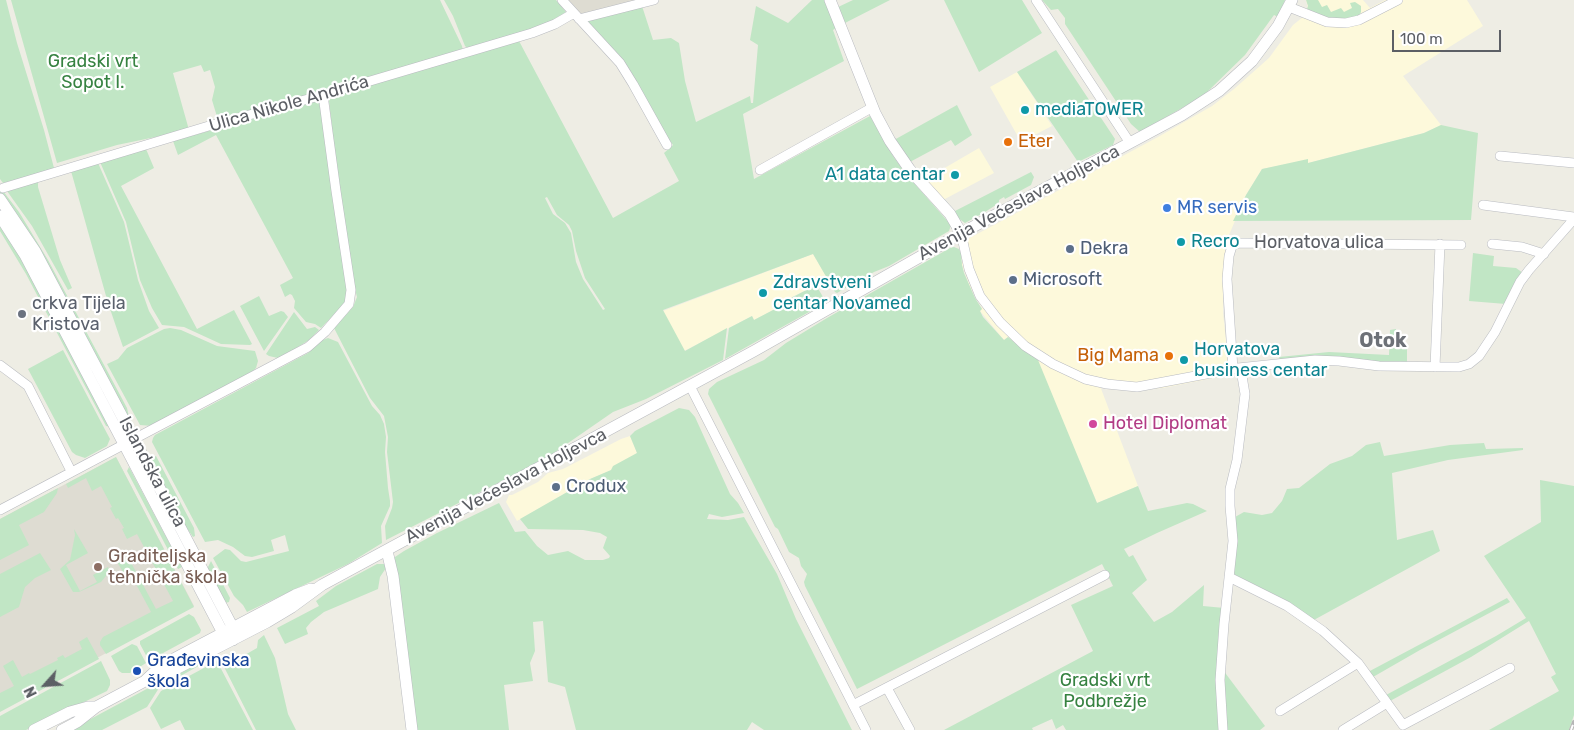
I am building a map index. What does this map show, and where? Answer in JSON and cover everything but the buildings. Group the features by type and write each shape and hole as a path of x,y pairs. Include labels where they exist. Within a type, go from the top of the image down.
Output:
{"street":[{"path":"562,0 620,63 667,145"},
{"name":"Ulica Nikole Andrića","path":"1,193 212,125 323,95 532,33 576,16 654,0"},
{"path":"830,0 873,107 890,141 904,162 950,214 961,233 974,284 988,309 1024,346 1053,364 1085,378 1107,384 1137,387 1236,368 1315,360 1380,366 1459,367 1469,364 1479,356 1495,332 1520,282 1574,218"},
{"path":"1036,0 1130,143"},
{"path":"1290,4 1327,22 1346,23 1359,20 1398,0"},
{"name":"Avenija Većeslava Holjevca","path":"62,730 77,722 96,707 145,681 162,665 230,633 295,595 322,586 387,551 690,386 961,233 1130,143 1202,102 1237,76 1252,61 1271,37 1290,4"},
{"path":"0,510 308,347 325,332 349,304 352,290 323,95"},
{"path":"760,170 873,107"},
{"path":"1500,156 1574,163"},
{"name":"Islandska ulica","path":"1,193 35,251 129,441 230,633"},
{"path":"1483,205 1574,218"},
{"name":"Islandska ulica","path":"0,216 25,255 129,441"},
{"name":"Horvatova ulica","path":"1223,730 1220,680 1233,541 1230,489 1237,460 1245,394 1242,376 1236,368 1227,279 1232,246 1238,243 1461,245"},
{"path":"1435,367 1440,244"},
{"path":"1492,244 1522,247 1544,254"},
{"path":"0,365 28,386 71,471"},
{"path":"690,386 866,730"},
{"path":"387,551 393,576 412,730"},
{"path":"853,705 1104,575"},
{"path":"1229,577 1288,606 1323,631 1358,664 1404,727 1510,668"},
{"path":"1280,711 1358,664"},
{"path":"887,688 910,730"},
{"path":"1343,730 1387,703"},
{"name":"Avenija Većeslava Holjevca","path":"38,729 70,712 88,707 96,707"}],"shaded area":[{"path":"566,0 643,0 581,16"},
{"path":"1306,0 1363,0 1370,8 1385,0 1467,0 1483,26 1403,76 1441,125 1424,133 1308,163 1308,160 1262,169 1246,195 1226,242 1223,271 1223,313 1230,378 1224,376 1163,388 1132,390 1100,386 1138,486 1097,503 1081,464 1017,345 1008,337 1004,340 980,311 982,308 970,287 962,265 961,253 966,240 1212,106 1269,58 1293,25 1303,17 1308,8"},
{"path":"1017,72 1052,126 1021,142 990,87"},
{"name":"A1 data centar","path":"979,148 994,173 943,200 924,180"},
{"path":"813,254 828,279 792,297 792,300 754,320 752,316 684,351 663,311"},
{"path":"630,436 637,453 612,470 590,479 517,521 506,502 509,495 538,482 548,473 563,469"},
{"path":"116,457 194,606 0,710 0,519"}],"green space":[{"path":"0,0 6,0 54,168 52,171 3,183 0,179"},
{"name":"Gradski vrt Sopot I.","path":"11,0 440,0 463,51 218,120 212,100 215,87 210,70 204,72 201,65 173,73 189,130 117,145 57,163"},
{"path":"444,0 556,0 566,12 535,31 469,49 465,46 453,16"},
{"path":"812,0 824,0 836,28 833,30 844,61 743,114 754,179 870,116 893,156 906,174 951,225 949,231 889,266 874,272 837,293 813,254 663,310 685,351 727,328 723,360 646,399 613,412 545,459 386,540 385,526 393,502 387,452 388,437 384,416 370,398 334,328 353,307 357,297 350,268 339,191 329,101 331,97 519,41 613,218 679,181 664,153 673,145 663,132 631,72 619,55 586,20 642,6 653,40 671,38 679,43 685,81 696,122 750,96 751,103 753,103 758,45 750,40 756,6 788,23","holes":["547,197 557,215 569,225 572,231 585,278 605,309 603,310 583,279 576,262 571,233 565,223 553,214 545,198"]},
{"path":"853,0 890,0 843,24 836,8"},
{"path":"944,0 1022,0 1042,33 979,72"},
{"path":"1042,0 1285,0 1278,17 1274,15 1245,55 1203,96 1140,132 1131,124 1065,24 1065,18 1058,9 1051,10"},
{"path":"1306,0 1318,0 1322,7 1327,5 1331,12 1341,8 1344,12 1352,8 1350,3 1355,2 1361,6 1361,12 1359,16 1351,19 1338,20 1317,15 1307,9"},
{"path":"1056,50 1115,139 1113,145 1078,162 1017,72"},
{"path":"319,100 323,107 341,252 348,285 345,303 321,328 306,322 294,308 295,301 292,295 290,294 285,297 280,285 293,278 216,135 178,155 173,141"},
{"path":"957,105 972,135 955,146 951,140 908,163 894,140"},
{"path":"1441,125 1478,133 1471,220 1233,221 1262,169 1308,159 1308,163 1424,133"},
{"path":"146,149 154,168 121,186 197,329 234,310 252,344 221,344 184,327 162,325 152,308 140,280 126,222 100,162"},
{"path":"98,163 124,222 138,280 149,311 159,328 123,347 108,303 71,171"},
{"path":"1031,172 1034,177 1031,185 1005,199 1004,197 999,200 999,203 965,223 958,218 943,200 955,211"},
{"path":"38,180 38,187 60,260 72,288 68,290 32,226 7,191 7,189"},
{"path":"0,187 19,212 48,260 127,408 129,417 127,417 0,194"},
{"path":"0,223 21,256 110,427 106,426 26,274 0,231"},
{"name":"Gradski vrt Podbrežje","path":"954,247 959,249 961,253 964,273 982,309 980,311 983,317 1004,340 1008,337 1038,360 1097,503 1138,486 1148,511 1187,503 1207,511 1124,549 1129,557 1133,555 1147,580 1132,593 1154,622 1172,612 1204,585 1203,606 1224,608 1221,730 1066,730 1063,725 1056,729 1052,719 1032,728 1033,730 944,730 1093,651 1071,605 1113,586 1102,564 857,689 805,586 804,582 807,574 801,566 799,558 789,552 778,529 775,527 708,394 709,389 717,382 764,360 786,343 827,318"},
{"path":"1473,253 1494,256 1493,266 1516,268 1523,273 1506,304 1469,301"},
{"path":"816,285 823,297 818,307 725,359 729,328 752,316 754,320"},
{"path":"259,296 269,316 281,311 288,317 264,351 240,306"},
{"path":"294,312 307,329 315,327 319,330 309,340 278,358 269,356 266,354"},
{"path":"164,329 181,330 217,346 255,351 258,361 256,368 153,426 140,425 107,364 118,359 127,348"},
{"path":"1396,329 1396,347 1407,347 1407,365 1280,360 1279,357 1329,352 1389,355 1390,330"},
{"path":"328,338 338,342 372,406 380,415 384,424 390,506 381,526 382,543 348,564 247,612 234,596 213,558 225,549 230,550 241,561 246,562 289,551 285,535 271,540 274,551 252,557 245,556 233,547 218,540 205,542 152,442 153,438 155,435 308,353 320,341"},
{"path":"63,350 110,439 107,446 85,458 72,452 28,369"},
{"path":"679,408 689,410 695,417 730,494 744,513 722,517 709,514 707,519 728,520 744,517 777,574 796,619 852,730 764,730 752,722 747,730 576,730 565,687 548,682 543,621 533,622 535,651 530,663 533,681 504,685 509,730 415,730 392,559 437,533 499,503 515,532 525,531 537,546 548,555 568,551 585,560 609,558 610,556 603,548 607,537 600,533 583,530 528,529 520,519 590,479 611,470 613,466 637,453 630,436 635,431"},
{"path":"1380,442 1384,456 1450,445 1484,443 1486,449 1523,448 1523,450 1448,460 1392,473 1397,540 1433,530 1440,551 1312,621 1236,578 1234,573 1235,517 1244,512 1262,515 1272,513 1282,501 1287,489 1299,488 1330,464 1352,456 1366,445"},
{"path":"156,456 194,528 195,536 193,537 149,460"},
{"path":"116,457 194,607 106,654 100,645 103,637 151,612 130,573 125,575 117,562 128,557 156,609 173,601 137,534 127,539 122,529 124,528 118,518 116,519 101,486 92,491 86,478 68,488 66,484"},
{"path":"129,467 182,567 178,569 127,471"},
{"path":"1540,480 1574,486 1574,715 1569,730 1489,730 1559,691 1551,677 1556,674 1529,621 1471,657 1390,701 1386,695 1526,618 1484,556 1541,522"},
{"path":"58,488 57,493 44,512 19,525 29,545 0,560 0,519"},
{"path":"74,529 88,553 66,565 80,591 97,582 93,575 108,567 110,571 101,582 79,592 73,592 60,569 70,560 75,535"},
{"path":"40,553 51,570 35,578 25,587 19,607 0,617 0,574"},
{"path":"211,561 230,598 229,602 225,603 207,569"},
{"path":"377,564 385,564 386,568 380,577 378,589 324,612 306,628 308,634 285,644 277,628 319,606 316,601 336,586"},
{"path":"1507,598 1510,602 1373,677 1368,672"},
{"path":"189,614 194,617 201,630 200,633 152,659 148,659 140,641"},
{"path":"264,635 275,658 288,714 296,730 256,730 220,659 229,654 236,660 257,648 258,640"},
{"path":"87,637 99,659 0,712 0,693 14,686 3,666 13,660 22,677 58,660 57,658 63,655 65,658 82,649 79,642"},
{"path":"132,644 137,646 146,663 130,673 122,673 111,656"},
{"path":"212,654 214,656 211,659 159,688 147,707 102,730 70,730"},
{"path":"101,661 110,680 107,691 26,730 0,730 0,716"},
{"path":"217,661 253,730 185,730 180,720 161,729 150,708 161,691"},
{"path":"1223,670 1265,726 1260,730 1226,730"}],"railway":[{"path":"1571,730 1574,722"}],"place":[{"name":"mediaTOWER","path":"1025,110"},
{"name":"Eter","path":"1008,142"},
{"name":"A1 data centar","path":"955,175"},
{"name":"MR servis","path":"1167,208"},
{"name":"Recro","path":"1181,242"},
{"name":"Dekra","path":"1070,249"},
{"name":"Microsoft","path":"1013,280"},
{"name":"Zdravstveni centar Novamed","path":"763,293"},
{"name":"crkva Tijela Kristova","path":"22,314"},
{"name":"Big Mama","path":"1169,356"},
{"name":"Horvatova business centar","path":"1184,360"},
{"name":"Hotel Diplomat","path":"1093,424"},
{"name":"Crodux","path":"556,487"},
{"name":"Graditeljska tehnička škola","path":"98,567"},
{"name":"Građevinska škola","path":"137,671"}],"district":[{"name":"Otok","path":"1383,341"}]}
